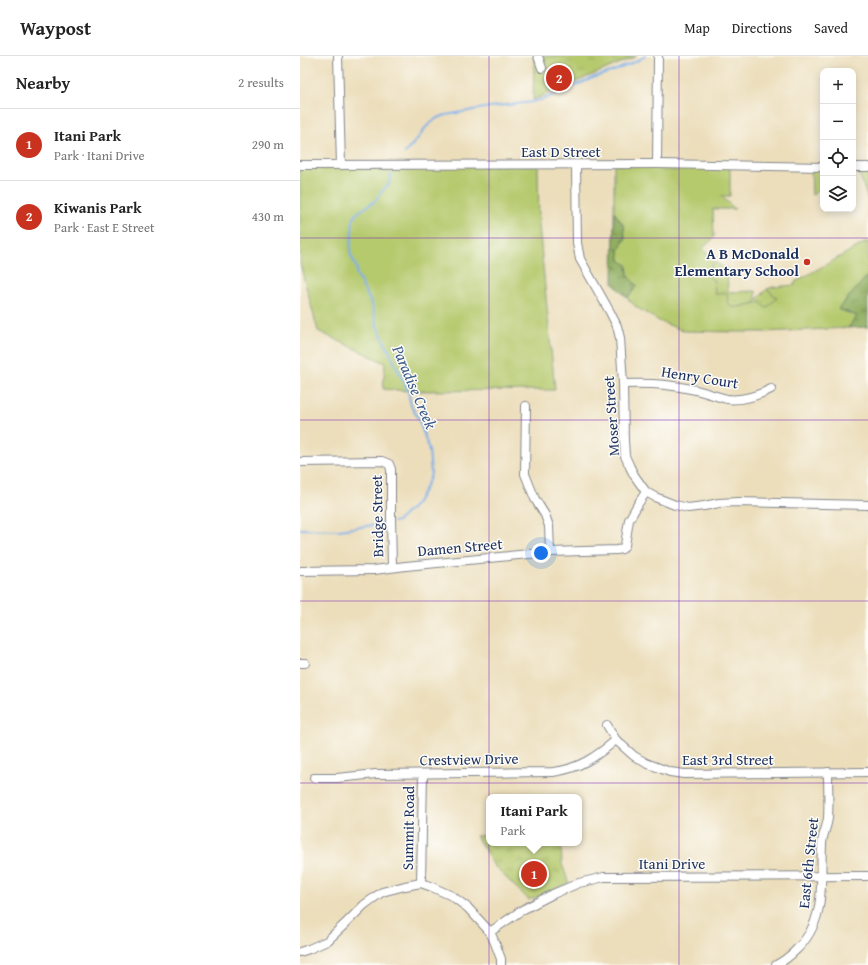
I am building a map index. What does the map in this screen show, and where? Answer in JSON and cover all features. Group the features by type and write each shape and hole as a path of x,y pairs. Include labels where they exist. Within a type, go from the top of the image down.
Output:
{"street":[{"path":"338,56 341,165"},
{"path":"538,56 542,68"},
{"path":"657,164 658,59"},
{"name":"East D Street","path":"300,165 657,164 820,167"},
{"name":"Moser Street","path":"576,165 577,243 580,259 583,267 617,326 620,338 626,456 634,475 646,492 664,501 688,508 737,502 868,505"},
{"path":"856,167 868,167"},
{"name":"Henry Court","path":"623,384 645,383 671,386 691,389 728,399 745,399 759,395 771,389"},
{"path":"526,406 525,474 535,499 545,515 549,526 550,552"},
{"name":"Bridge Street","path":"300,462 382,461 389,464 391,470 392,567"},
{"name":"Damen Street","path":"300,571 374,570 550,552 611,551 622,549 625,545 627,530 633,512 646,492"},
{"name":"East 3rd Street","path":"607,725 616,740 634,756 646,763 670,772 684,774 868,772"},
{"name":"Crestview Drive","path":"314,778 337,778 376,774 563,771 589,761 616,740"},
{"name":"East 6th Street","path":"776,965 782,962 807,939 818,914 822,876 822,843 828,818 828,772"},
{"name":"Summit Road","path":"421,883 423,774"},
{"name":"Itani Drive","path":"490,932 522,910 553,894 579,883 604,878 868,876"},
{"path":"300,952 327,941 364,905 382,892 421,883 452,896 468,908 490,932 501,959 501,965"}],"green space":[{"path":"534,56 637,56 533,100"},
{"path":"300,165 538,165 539,225 555,390 408,391 383,389 385,363 318,331 300,264"},
{"path":"614,165 730,166 730,196 721,196 735,209 713,209 714,238 703,248 715,262 705,273 727,293 738,307 760,302 766,308 777,298 767,289 795,285 795,282 868,241 868,275 838,309 857,316 848,328 764,332 684,331 659,321 636,307 627,298 637,286 628,275 627,265 620,260 619,250 625,239 624,226 614,212"},
{"path":"811,167 820,167 820,188 812,195"},
{"path":"857,167 868,167 868,200"},
{"path":"614,212 624,226 625,239 619,250 620,260 627,265 628,275 637,286 627,298 613,284"},
{"path":"715,262 722,267 727,268 728,292 756,291 756,303 732,307 728,304 727,293 715,294 714,281 705,273"},
{"path":"868,275 868,327 848,328 857,316 838,309"},
{"path":"767,289 777,298 766,308 757,299"},
{"path":"486,835 486,846 561,846 562,864 569,883 529,900 494,866 476,836"}],"waterway":[{"name":"Paradise Creek","path":"405,153 426,127 437,118 490,107 532,102 544,99 595,77 614,71 645,56"},
{"name":"Paradise Creek","path":"391,174 389,184 375,201 356,214 353,220 350,253 357,269 356,273 372,305 377,326 408,391 411,406 418,418 429,450 431,473 429,480 416,504 398,521 393,522"},
{"name":"Paradise Creek","path":"300,529 339,530 388,523"}],"place":[{"name":"Kiwanis Park","path":"559,78"},
{"name":"A B McDonald Elementary School","path":"807,262"},
{"name":"Itani Park","path":"534,874"}]}
